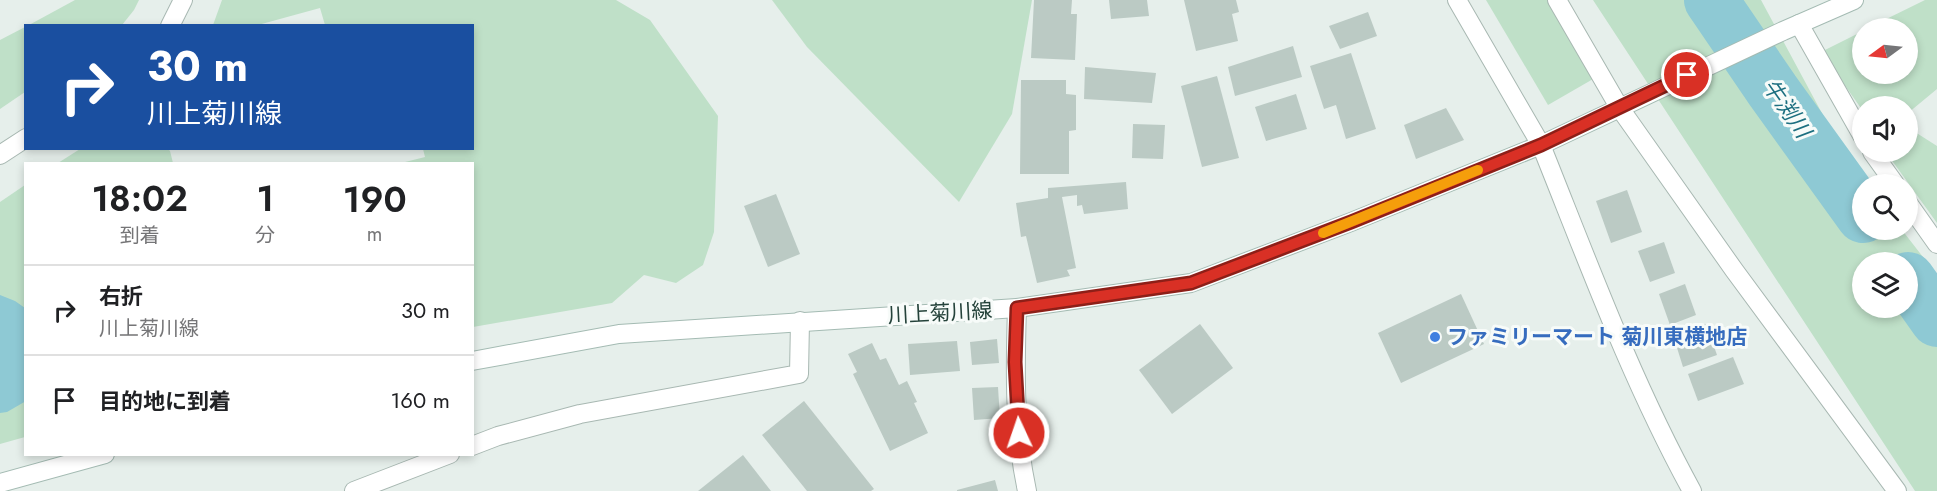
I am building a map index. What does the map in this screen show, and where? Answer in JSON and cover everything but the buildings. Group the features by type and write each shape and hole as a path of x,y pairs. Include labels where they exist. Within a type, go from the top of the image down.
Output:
{"main road":[{"path":"171,24 183,0"},
{"path":"1457,0 1541,145 1605,308 1663,438 1692,491"},
{"path":"1557,0 1734,270 1897,491"},
{"name":"川上菊川線","path":"474,361 619,334 1017,308 1191,283 1351,222 1541,145 1854,0"},
{"path":"1791,28 1852,120"},
{"path":"0,154 24,139"},
{"path":"1918,217 1937,244"},
{"path":"1017,308 1015,362 1020,457 1028,491"},
{"path":"474,445 498,436 580,414 799,374 800,321"},
{"path":"0,483 98,456"},
{"path":"354,491 445,456"}],"green space":[{"path":"75,0 139,0 123,24 31,24"},
{"path":"222,0 616,0 650,20 718,116 714,232 703,265 676,283 644,275 612,303 474,327 474,162 405,162 425,157 423,150 474,150 474,24 325,24 320,8 262,24 213,24"},
{"path":"772,0 1032,0 1012,114 959,202 807,47"},
{"path":"1486,0 1563,0 1607,71 1548,105"},
{"path":"1593,0 1761,0 1845,156 1858,174 1852,174 1852,240 1910,240 1937,275 1937,491 1915,491"},
{"path":"1925,0 1937,0 1937,89 1918,105 1918,96 1852,96 1821,52 1852,36 1852,84 1918,84 1918,18 1888,18"},
{"path":"24,28 24,93 0,109 0,40"},
{"path":"1918,134 1937,146 1937,223 1918,197 1918,174 1902,174 1893,162 1918,162"},
{"path":"78,150 169,150 173,162 60,162"},
{"path":"24,186 24,437 0,444 0,202"}],"water":[{"path":"0,295 24,307 24,402 7,412 0,413"}],"waterway":[{"name":"牛渕川","path":"1711,0 1852,201"},
{"name":"牛渕川","path":"1918,293 1937,320"}],"slow traffic":[{"path":"1323,233 1478,170"}],"place":[{"name":"ファミリーマート 菊川東横地店","path":"1435,337"}],"route":[{"path":"1019,433 1015,362 1017,308 1191,283 1351,222 1541,145 1687,75"}]}
